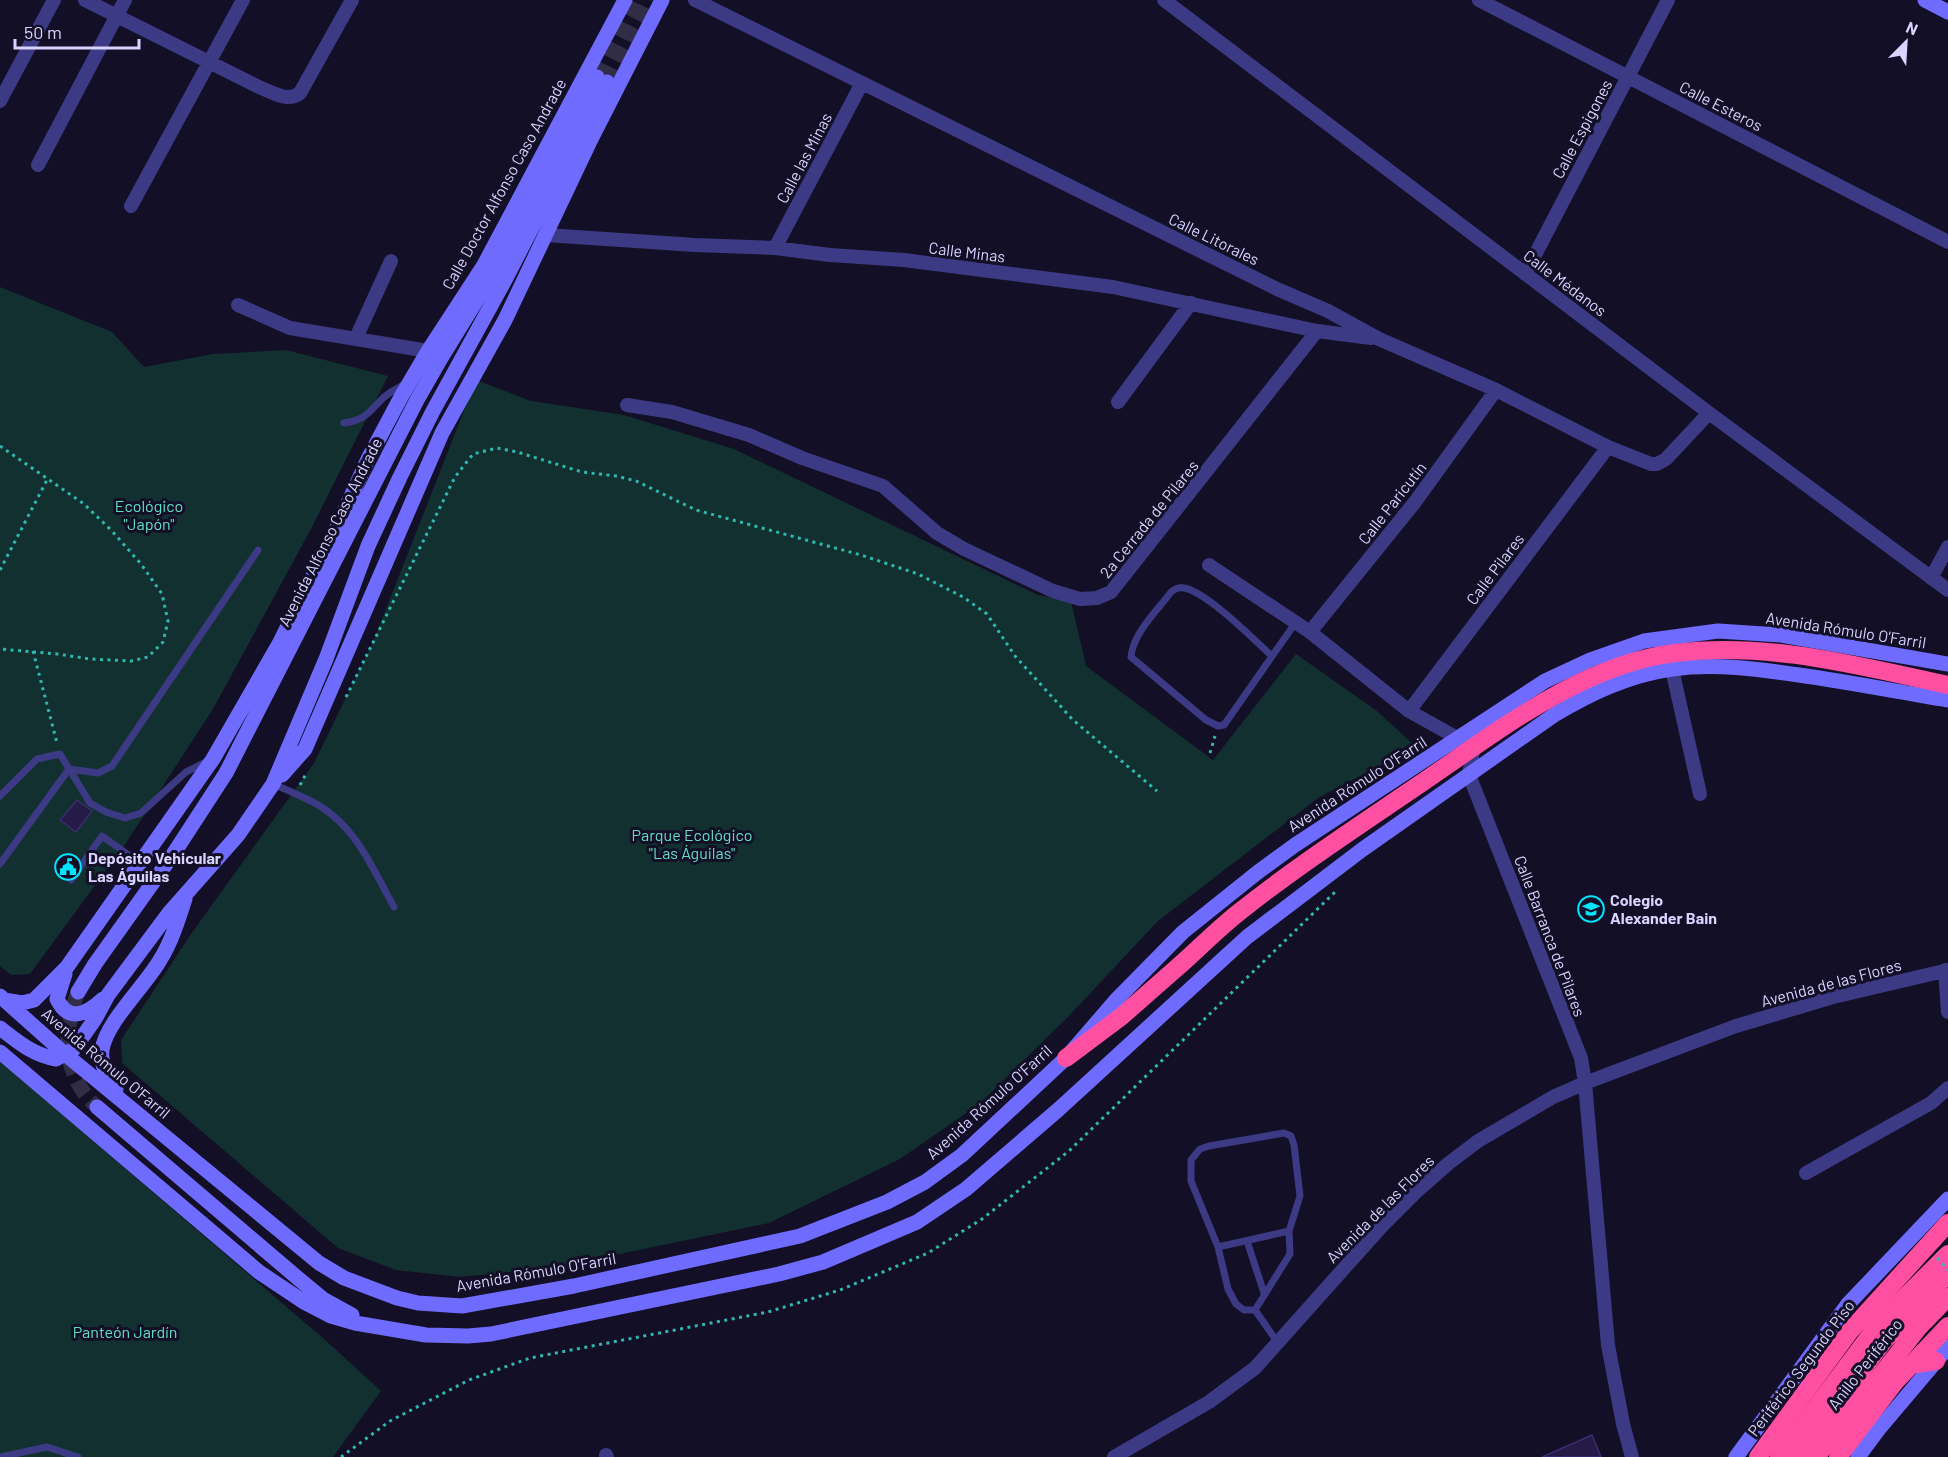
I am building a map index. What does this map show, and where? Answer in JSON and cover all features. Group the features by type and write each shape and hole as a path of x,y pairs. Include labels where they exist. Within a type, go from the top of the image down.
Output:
{"highway":[{"path":"1066,1058 1122,1016 1236,915 1337,841 1475,746 1559,693 1586,679 1650,657 1672,653 1734,649 1772,652 1859,666 1948,685"},
{"name":"Periférico Segundo Piso","path":"1758,1457 1850,1331 1948,1223"},
{"name":"Anillo Periférico","path":"1779,1457 1881,1321 1948,1254"},
{"path":"1796,1457 1884,1341 1948,1274"},
{"name":"Anillo Periférico","path":"1816,1457 1919,1327 1948,1297"},
{"path":"1838,1457 1895,1382 1948,1326"},
{"path":"1886,1369 1942,1354"}],"main road":[{"name":"Calle Doctor Alfonso Caso Andrade","path":"2,998 22,1003 34,1000 67,967 213,759 279,644 368,459 428,351 484,265 625,0"},
{"path":"273,784 305,749 442,433 505,320 662,0"},
{"path":"1925,0 1948,12"},
{"name":"Avenida Alfonso Caso Andrade","path":"78,992 226,773 417,400 494,272 602,79 505,280 433,411 400,477 368,546 326,659 273,784 238,835 169,913 108,995"},
{"path":"314,573 316,597"},
{"path":"279,644 301,627"},
{"name":"Avenida Rómulo O'Farril","path":"2,998 65,1054 319,1263 344,1278 397,1298 418,1303 462,1306 574,1286 800,1236 887,1202 925,1182 962,1155 1066,1058 1117,999 1183,932 1258,872 1295,845 1460,739 1545,681 1617,649 1644,641 1718,631 1781,634 1948,664"},
{"path":"97,1107 323,1299 346,1313 377,1325 409,1333 468,1336 542,1324 779,1274 823,1262 918,1222 966,1189 1247,937 1363,849 1554,715 1587,695 1618,682 1672,669 1713,666 1749,667 1948,700"},
{"path":"1437,753 1446,752 1457,756 1464,779"},
{"path":"122,1099 108,1078 103,1064 102,1050 109,1032 160,961 175,930 185,896"},
{"path":"67,967 57,999 61,1007 80,1014 90,1011 108,995"},
{"path":"0,1028 26,1049 42,1057 56,1059 74,1049 108,995"},
{"path":"0,1052 259,1272 304,1302 331,1316 355,1323 377,1325"},
{"path":"1736,1457 1848,1304 1948,1199"},
{"path":"1858,1457 1942,1354"}],"street":[{"path":"0,101 54,0"},
{"path":"85,0 259,87 286,98 300,93 352,0"},
{"path":"38,165 125,0"},
{"path":"131,206 243,0"},
{"name":"Calle Litorales","path":"695,0 1277,289 1328,311 1380,339 1496,390 1608,447 1651,464 1657,464 1665,459 1709,413"},
{"name":"Calle Médanos","path":"1164,0 1948,591"},
{"name":"Calle Esteros","path":"1479,0 1948,242"},
{"name":"Calle Espigones","path":"1525,274 1668,0"},
{"name":"Calle las Minas","path":"775,248 862,84"},
{"name":"Calle Minas","path":"546,235 775,248 830,255 904,260 1113,287 1317,331 1380,339"},
{"path":"356,338 391,261"},
{"path":"1118,402 1191,303"},
{"path":"238,305 290,328 428,351"},
{"name":"2a Cerrada de Pilares","path":"627,405 672,412 749,435 802,458 883,486 937,533 964,549 1053,591 1080,599 1097,598 1111,592 1317,331"},
{"name":"Calle Paricutín","path":"1310,632 1415,502 1496,390"},
{"name":"Calle Pilares","path":"1409,711 1608,447"},
{"path":"1931,578 1948,547"},
{"path":"1209,565 1310,632 1409,711 1460,739"},
{"path":"1672,669 1700,794"},
{"name":"Calle Barranca de Pilares","path":"1460,739 1473,751 1464,779 1581,1059 1608,1346 1623,1424 1632,1457"},
{"path":"1947,970 1948,1011"},
{"name":"Avenida de las Flores","path":"1114,1457 1209,1402 1255,1368 1381,1227 1416,1192 1449,1162 1478,1141 1534,1108 1585,1083 1736,1026 1833,997 1947,970"},
{"path":"1806,1173 1931,1103 1948,1088"}],"lane":[{"path":"344,423 357,422 367,416 384,397 411,381"},
{"path":"69,769 98,773 112,766 258,550"},
{"path":"1272,656 1208,600 1185,588 1176,588 1140,633 1132,649 1131,657 1198,714 1218,726 1224,725 1296,622"},
{"path":"0,796 37,759 60,754 90,803 125,819 141,813 186,772 213,759"},
{"path":"0,864 69,769"},
{"path":"273,784 320,806 342,823 358,841 394,907"},
{"path":"71,880 102,836 140,863"},
{"path":"1284,1133 1291,1136 1294,1144 1300,1196 1289,1231 1290,1254 1255,1310 1244,1310 1236,1304 1228,1289 1218,1247 1191,1181 1191,1160 1200,1149 1209,1146 1284,1133"},
{"path":"1218,1247 1289,1231"},
{"path":"1247,1241 1264,1293"},
{"path":"1255,1310 1278,1343"},
{"path":"0,1457 47,1447 78,1457"}],"path":[{"path":"0,446 84,504 112,531 141,564 162,594 168,621 163,642 148,657 131,661 90,660 33,651 0,649"},
{"path":"343,703 455,477 473,454 497,448 582,472 636,480 696,510 861,555 918,574 963,597 987,614 1015,656 1073,720 1157,790"},
{"path":"0,570 48,478"},
{"path":"33,651 60,754"},
{"path":"1210,753 1218,726"},
{"path":"295,795 311,764"}],"green space":[{"name":"Ecológico \"Japón\"","path":"0,287 112,332 144,367 213,354 286,350 388,376 312,527 213,709 126,843 30,974 11,975 0,966"},
{"name":"Parque Ecológico \"Las Águilas\"","path":"476,380 531,401 624,415 734,449 1038,595 1071,601 1086,666 1213,760 1296,654 1377,711 1416,747 1318,798 1158,921 1067,1018 978,1105 900,1159 769,1223 547,1269 459,1277 396,1270 338,1248 122,1063 121,1040 191,934 314,763 373,642"},
{"name":"Panteón Jardín","path":"0,1061 324,1339 381,1391 333,1457 0,1457"}],"building":[{"path":"77,800 92,811 76,832 60,820"},
{"path":"1592,1435 1601,1457 1542,1457"}],"tunnel":[{"path":"597,77 637,0"},
{"path":"607,82 650,0"},
{"path":"78,992 69,1023 69,1054 77,1082 97,1107"}],"place":[{"name":"Depósito Vehicular Las Águilas","path":"68,867"},
{"name":"Colegio Alexander Bain","path":"1591,909"}]}
